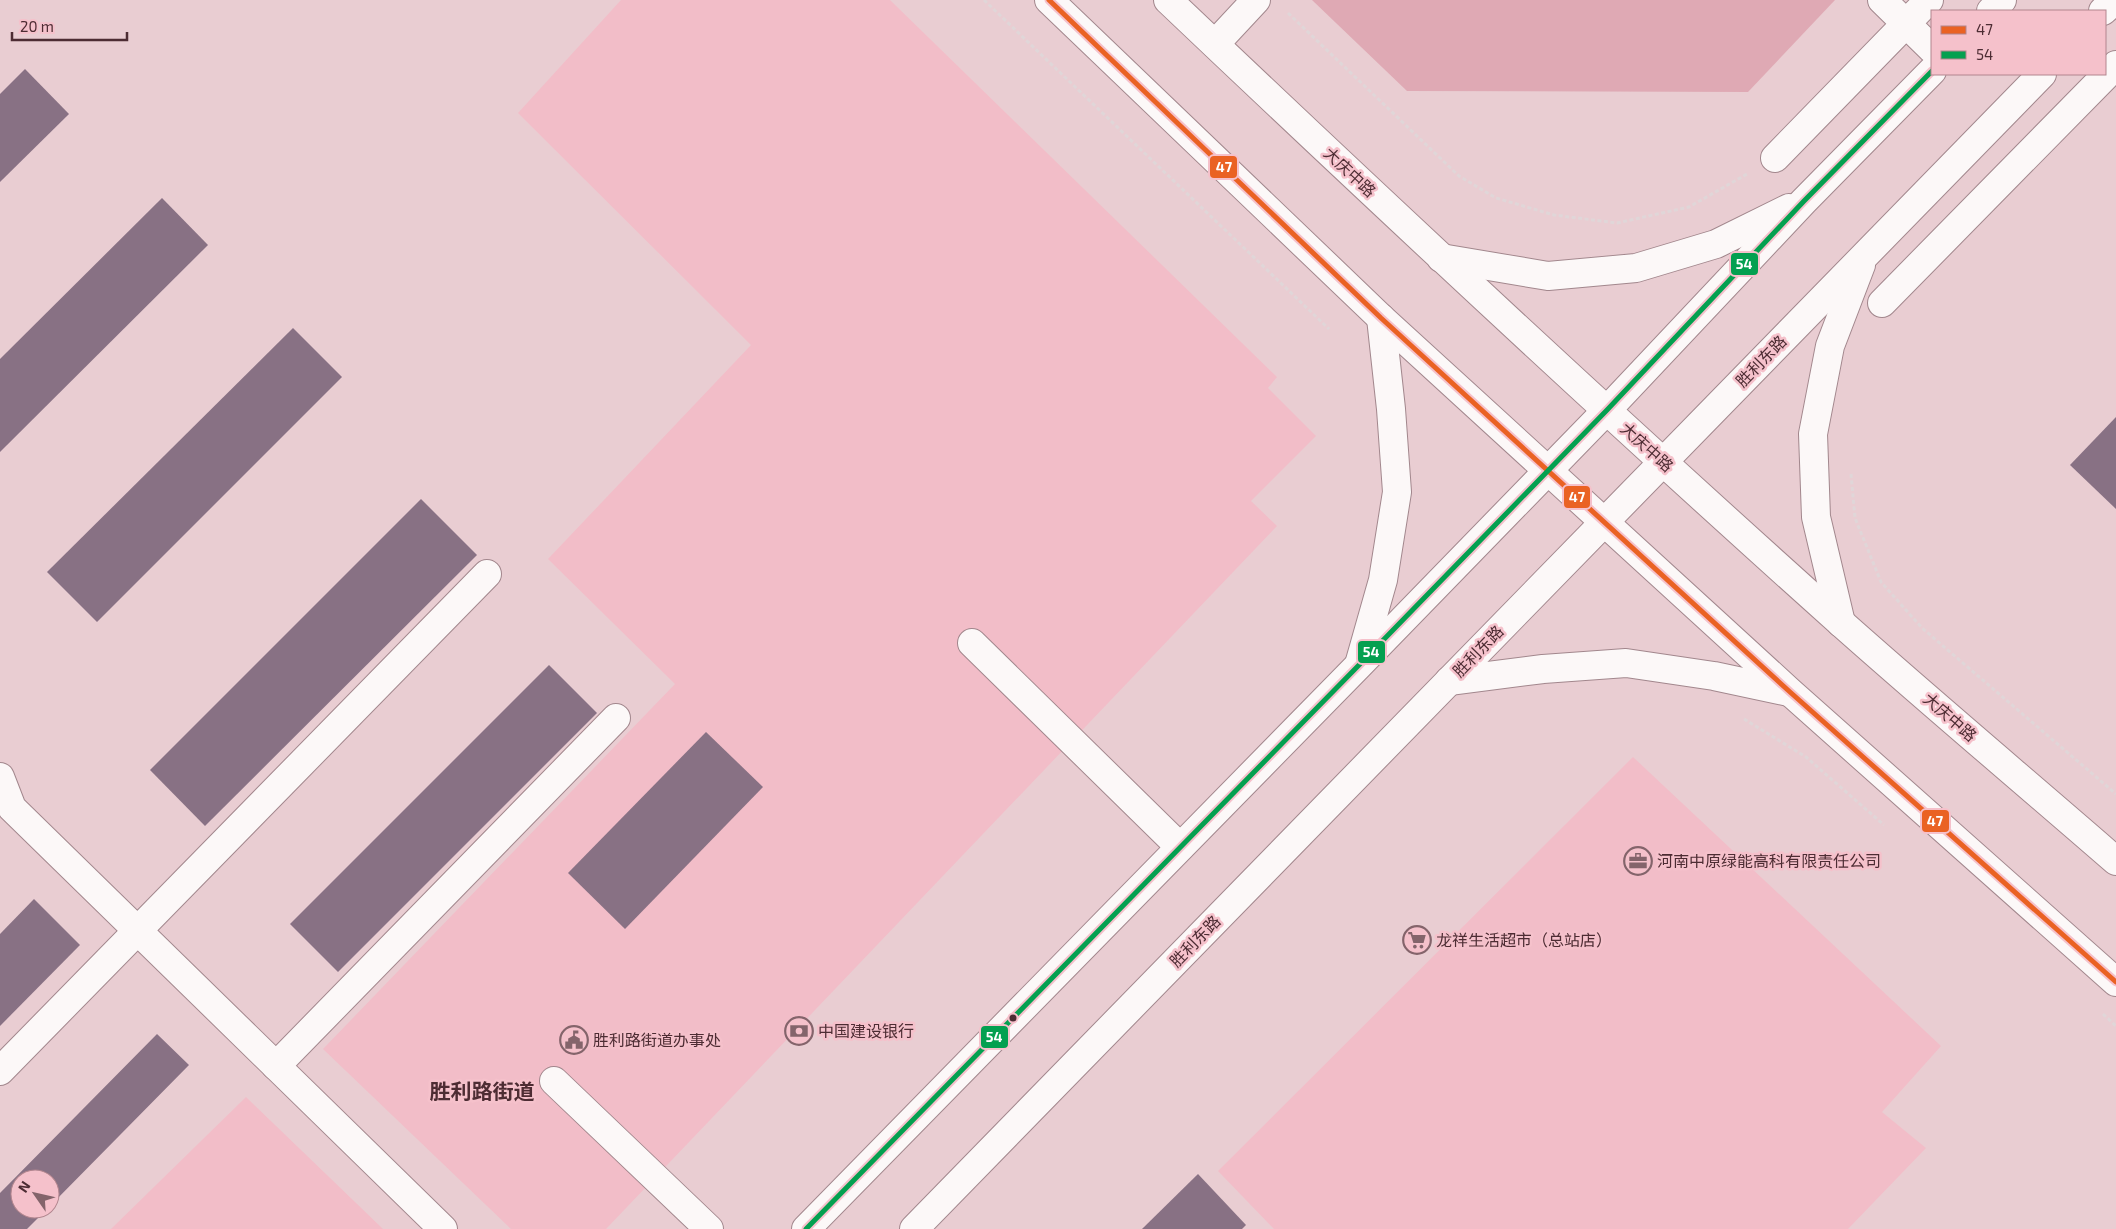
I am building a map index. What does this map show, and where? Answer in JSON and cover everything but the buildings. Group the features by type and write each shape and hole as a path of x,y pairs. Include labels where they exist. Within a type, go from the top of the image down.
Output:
{"main road":[{"path":"1049,0 1381,318 1790,692 2116,982"},
{"name":"大庆中路","path":"1168,0 1441,258 1663,462 1841,623 2116,861"},
{"path":"1215,44 1256,0"},
{"path":"1882,0 1931,48"},
{"path":"1775,158 1929,0"},
{"path":"1992,10 2002,0"},
{"path":"2105,10 2114,0"},
{"path":"1882,304 2116,65"},
{"path":"806,1229 1607,410 1804,201 1931,72"},
{"name":"胜利东路","path":"914,1229 2041,75"},
{"path":"1441,258 1548,276 1636,268 1716,244 1804,201"},
{"path":"1841,623 1816,517 1813,434 1830,346 1865,254"},
{"path":"1359,665 1383,580 1397,492 1391,409 1381,318"},
{"path":"0,1071 136,930 487,574"},
{"path":"972,643 1180,847"},
{"path":"1449,681 1543,669 1626,663 1714,676 1790,692"},
{"path":"276,1066 616,718"},
{"path":"0,777 6,809 136,930 442,1229"},
{"path":"554,1081 709,1229"}],"path":[{"path":"984,0 1329,329"},
{"path":"1282,7 1459,176 1496,198 1554,215 1617,223 1689,207 1775,158"},
{"path":"1851,471 1855,518 1881,582 1922,628 2116,794"},
{"path":"1741,718 1806,758 1889,830"},
{"path":"2101,1013 2116,1026"}],"shaded area":[{"path":"621,0 890,0 1277,377 1268,388 1316,436 1251,501 1277,526 606,1229 511,1229 323,1049 675,684 548,559 751,345 518,113"},
{"path":"1312,0 1835,0 1748,92 1407,91"},
{"path":"1633,757 1941,1046 1882,1112 1926,1148 1848,1229 1274,1229 1218,1171"},
{"path":"246,1097 383,1229 111,1229"}],"transit line":[{"name":"47","path":"1049,0 1381,318 1790,692 2116,982"},
{"name":"54","path":"806,1229 1607,410 1804,201 1931,72"}],"place":[{"name":"河南中原绿能高科有限责任公司","path":"1638,861"},
{"name":"龙祥生活超市（总站店）","path":"1417,940"},
{"name":"中国建设银行","path":"799,1031"},
{"name":"胜利路街道办事处","path":"574,1040"}],"district":[{"name":"胜利路街道","path":"482,1092"}]}
